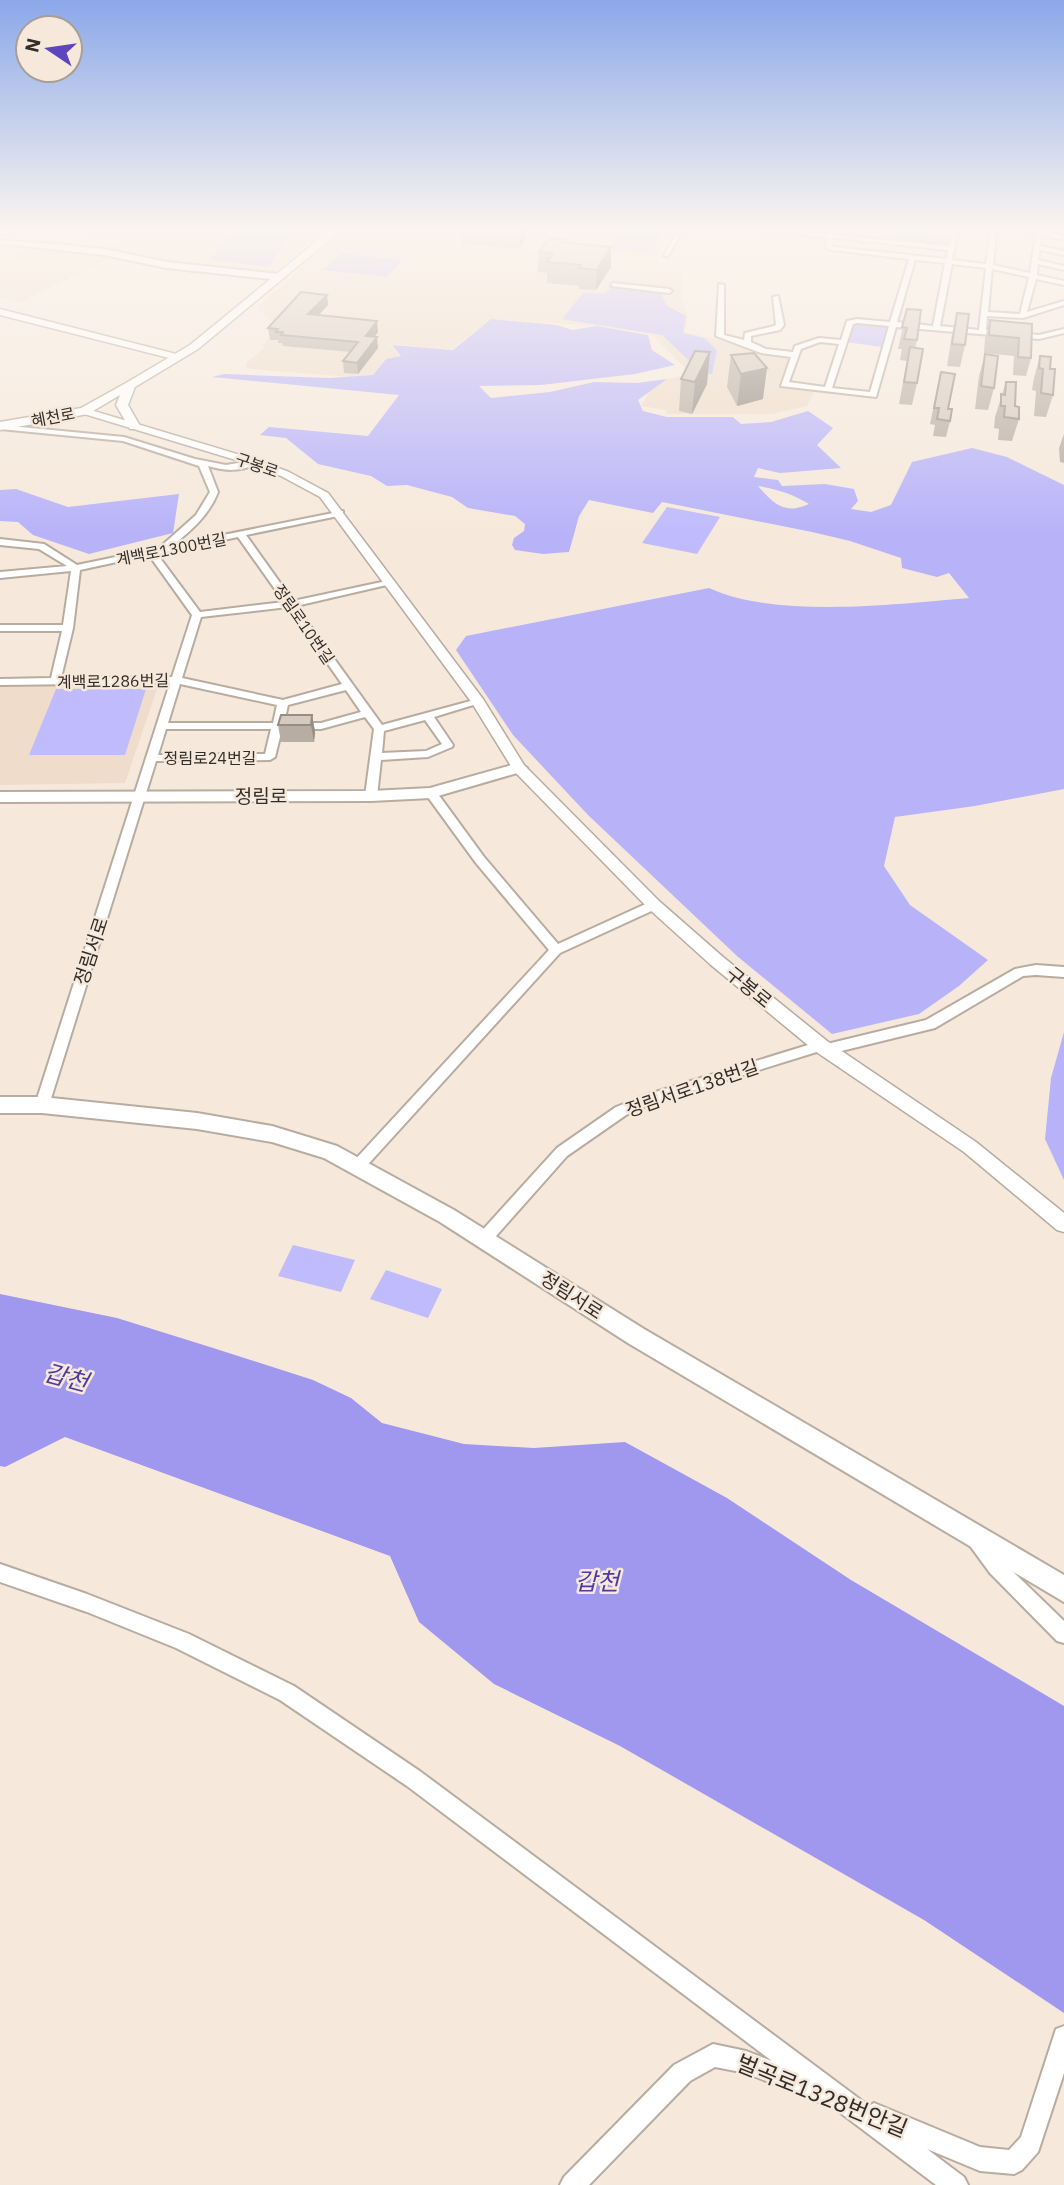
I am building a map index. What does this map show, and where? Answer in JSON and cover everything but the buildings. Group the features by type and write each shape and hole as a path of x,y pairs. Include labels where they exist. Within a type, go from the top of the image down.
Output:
{"main road":[{"name":"혜천로","path":"0,427 78,412 194,347 216,329"},
{"path":"130,385 122,405 134,426"},
{"name":"정림로","path":"0,797 371,796 431,793 519,768"},
{"name":"정림서로","path":"0,1105 42,1105 197,1121 272,1134 330,1152 484,1239 636,1336 1064,1589"}],"street":[{"path":"67,329 177,357"},
{"path":"720,329 720,336 764,351 795,355"},
{"path":"747,344 748,335 774,329"},
{"path":"828,389 847,329"},
{"path":"842,342 819,340 798,348 784,384 873,394 892,329"},
{"path":"959,329 1039,337 1064,331"},
{"path":"43,431 51,423 78,412"},
{"name":"구봉로","path":"78,412 134,426 253,463 285,474 324,495 478,702 519,768 654,905 717,961 825,1047 970,1147 1064,1224"},
{"path":"0,427 124,439 230,469 253,463"},
{"path":"194,460 209,473 209,483 214,492 211,500 200,514 157,553 197,615 292,604 388,582"},
{"name":"계백로1300번길","path":"0,575 76,568 340,513"},
{"name":"정림로10번길","path":"241,535 379,729"},
{"path":"0,542 41,546 76,568 68,628 55,682"},
{"name":"정림로24번길","path":"140,796 197,615"},
{"path":"0,628 68,628"},
{"name":"계백로1286번길","path":"0,682 176,680 283,703 347,686"},
{"path":"371,796 379,729 478,702"},
{"name":"정림로","path":"270,757 283,703"},
{"path":"162,726 321,726 368,713"},
{"path":"377,757 428,754 448,745 428,716"},
{"name":"정림로24번길","path":"151,758 270,757"},
{"path":"431,793 480,859 556,950"},
{"name":"정림서로","path":"42,1105 140,796"},
{"path":"357,1167 556,950 654,905"},
{"name":"정림서로138번길","path":"484,1239 562,1152 621,1111 649,1099 825,1047 930,1024 1020,972 1064,972"},
{"path":"972,1536 996,1567 1064,1634"},
{"path":"0,1573 87,1603 182,1641 288,1693 414,1779 956,2185"},
{"name":"벌곡로1328번안길","path":"572,2185 682,2073 713,2055 746,2062 980,2159 1014,2162 1030,2144 1064,2037"}],"shaded area":[{"path":"278,329 478,329 452,349 390,344 400,356 385,359 373,375 350,377 246,367 247,362 265,348 262,346"},
{"path":"479,329 614,329 648,335 652,350 675,365 635,374 541,385 479,386 491,398 550,392 594,382 637,383 667,379 638,400 643,411 667,417 733,417 741,424 771,422 808,411 833,428 817,445 841,468 780,473 758,468 754,477 778,480 782,486 825,484 854,489 858,501 851,509 871,512 891,505 912,462 972,448 1007,457 1064,485 1064,789 975,806 895,817 884,866 910,905 988,960 959,986 919,1014 832,1034 737,956 588,815 513,735 456,650 466,636 709,588 736,598 801,606 872,606 969,598 949,573 937,577 902,568 901,558 850,541 662,502 653,513 589,500 579,516 569,552 543,554 515,550 512,545 514,538 524,531 525,524 515,516 468,508 452,497 407,485 387,486 371,476 318,464 286,438 260,435 269,427 368,436 399,395 212,377 224,374 330,378 373,375 386,359 401,356 392,345 453,350","holes":["758,486 791,495 809,504 793,508 780,506"]},
{"path":"617,329 686,329 685,332 789,357 779,383 814,392 807,406 771,414 667,414 667,410 641,406 650,390 667,379 691,374 651,334"},
{"path":"624,329 684,329 683,333 704,338 717,350 712,374 702,373 662,335"},
{"path":"851,329 888,329 882,347 846,342"},
{"path":"16,489 68,507 179,494 173,533 89,554 33,535 18,522 0,521 0,490"},
{"path":"667,507 720,517 697,554 642,543"},
{"path":"0,686 158,686 125,783 0,785"},
{"path":"56,689 146,689 125,755 29,755"},
{"path":"1064,1032 1064,1180 1045,1139 1051,1078"},
{"path":"293,1245 355,1260 341,1292 278,1276"},
{"path":"386,1270 442,1289 428,1318 370,1299"}],"water":[{"name":"갑천","path":"0,1294 117,1318 313,1380 351,1398 382,1423 464,1444 534,1448 625,1442 727,1498 851,1580 1064,1706 1064,2013 924,1920 620,1746 494,1684 419,1622 390,1556 65,1437 5,1467 0,1466"}]}
